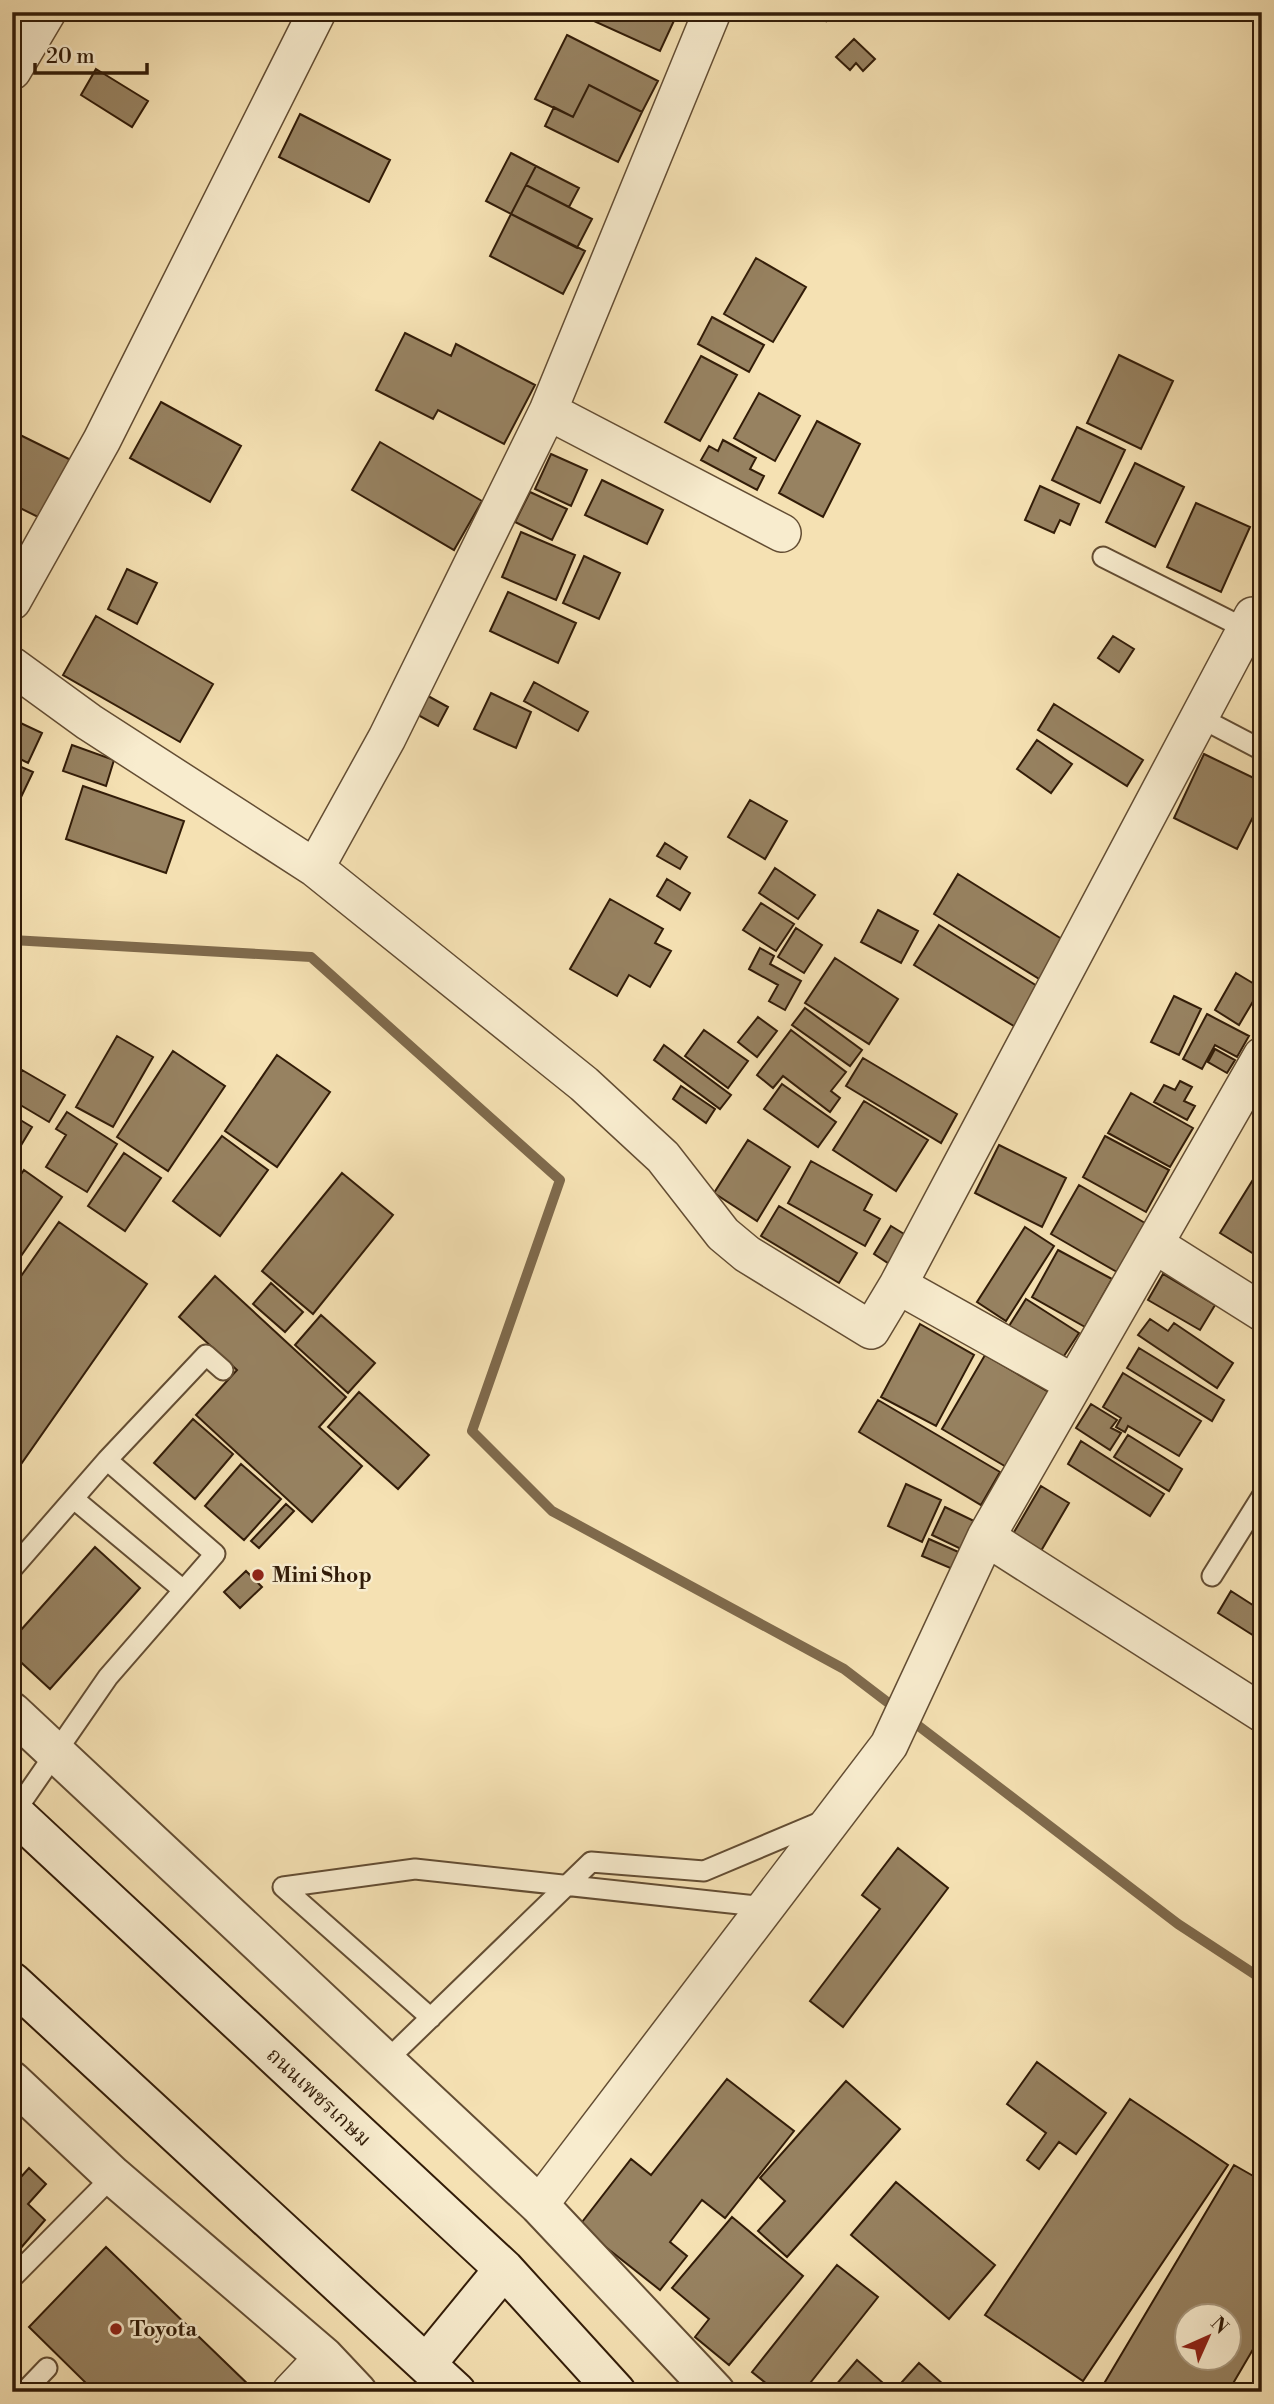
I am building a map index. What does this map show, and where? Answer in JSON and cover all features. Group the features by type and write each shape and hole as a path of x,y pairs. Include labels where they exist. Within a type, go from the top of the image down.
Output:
{"main road":[{"path":"12,1712 539,2205 715,2392"},
{"name":"ถนนเพชรเกษม","path":"13,1812 504,2269 616,2392"},
{"path":"12,1982 456,2392"},
{"path":"12,2081 113,2176 324,2357 357,2392"},
{"path":"427,2363 504,2269"}],"street":[{"path":"12,71 47,12"},
{"path":"12,601 102,440 317,12"},
{"path":"314,868 387,738 548,411 712,12"},
{"path":"548,411 782,533"},
{"path":"12,666 89,722 314,868 604,1102 663,1157 723,1234 747,1254 871,1330 898,1285 1199,717 1254,624"},
{"path":"539,2205 889,1745 986,1537 1262,1056"},
{"path":"1154,1244 1262,1312"},
{"path":"898,1285 1073,1383"},
{"path":"986,1537 1262,1713"},
{"path":"291,2392 324,2357"}],"lane":[{"path":"1103,557 1254,624"},
{"path":"1199,717 1262,750"},
{"path":"12,1569 107,1460 206,1355 223,1370"},
{"path":"13,1812 108,1677 215,1554 107,1460"},
{"path":"1212,1576 1262,1496"},
{"path":"74,1499 182,1589"},
{"path":"385,2062 591,1862 704,1871 835,1816"},
{"path":"431,2018 283,1887 415,1869 766,1907"},
{"path":"12,2278 113,2176"},
{"path":"24,2392 47,2368"}],"building":[{"path":"587,12 678,12 660,51 585,17"},
{"path":"811,12 831,12 826,21"},
{"path":"567,35 658,81 642,112 589,85 573,117 535,99"},
{"path":"854,39 875,59 863,71 856,63 850,70 836,57"},
{"path":"96,69 148,101 132,127 81,95"},
{"path":"589,85 642,112 618,162 545,126 554,107 573,117"},
{"path":"300,114 390,160 369,202 279,157"},
{"path":"511,153 536,166 511,214 486,201"},
{"path":"536,166 579,188 569,207 526,185"},
{"path":"526,185 592,219 577,248 511,214"},
{"path":"511,214 585,251 563,294 490,256"},
{"path":"756,258 806,287 773,342 724,314"},
{"path":"712,317 764,345 749,372 698,344"},
{"path":"405,333 451,356 456,344 535,385 504,444 438,410 433,419 376,390"},
{"path":"1119,355 1173,381 1141,449 1087,423"},
{"path":"701,356 737,375 700,441 665,422"},
{"path":"759,393 800,416 775,461 734,438"},
{"path":"161,402 241,446 210,502 130,458"},
{"path":"817,421 860,444 823,517 779,493"},
{"path":"1077,427 1125,450 1100,503 1052,480"},
{"path":"12,431 73,461 44,520 12,504"},
{"path":"723,440 756,458 750,469 764,476 757,490 701,460 709,446 718,451"},
{"path":"380,442 482,501 454,550 352,490"},
{"path":"551,454 587,470 571,506 535,489"},
{"path":"1135,463 1184,487 1155,547 1106,522"},
{"path":"602,480 663,510 647,544 585,515"},
{"path":"1040,486 1079,504 1070,525 1060,520 1054,533 1025,520"},
{"path":"530,492 567,509 552,540 515,522"},
{"path":"1196,503 1250,527 1221,592 1167,567"},
{"path":"521,532 575,555 556,600 502,577"},
{"path":"584,556 620,573 599,619 563,603"},
{"path":"127,569 157,583 137,624 108,609"},
{"path":"508,592 576,623 558,663 490,631"},
{"path":"96,616 213,684 180,742 63,675"},
{"path":"1113,636 1134,649 1119,672 1098,658"},
{"path":"534,682 588,712 578,731 524,701"},
{"path":"491,693 531,712 516,748 474,729"},
{"path":"428,696 448,707 438,726 418,715"},
{"path":"1054,704 1143,760 1127,786 1038,730"},
{"path":"12,719 42,733 28,763 12,755"},
{"path":"1037,740 1072,764 1051,793 1017,769"},
{"path":"72,745 114,760 106,786 63,771"},
{"path":"1204,754 1262,782 1262,799 1237,849 1174,818"},
{"path":"12,763 33,772 12,816"},
{"path":"83,786 184,821 166,873 66,839"},
{"path":"750,800 787,821 765,859 728,837"},
{"path":"665,843 687,857 680,869 657,856"},
{"path":"775,868 815,895 798,919 759,893"},
{"path":"958,874 1065,941 1041,980 934,914"},
{"path":"667,879 690,893 680,910 657,896"},
{"path":"610,899 663,929 655,943 671,951 650,987 629,975 617,996 570,969"},
{"path":"761,903 794,924 776,951 743,930"},
{"path":"878,910 918,931 901,963 861,942"},
{"path":"939,925 1042,989 1017,1028 914,965"},
{"path":"796,928 822,945 804,973 778,957"},
{"path":"760,948 774,956 770,964 801,981 785,1010 769,1001 778,985 749,969"},
{"path":"835,958 898,999 869,1044 805,1003"},
{"path":"1236,973 1261,988 1239,1025 1215,1010"},
{"path":"1174,996 1201,1009 1179,1055 1151,1042"},
{"path":"805,1008 862,1050 850,1066 792,1025"},
{"path":"1207,1014 1249,1036 1237,1057 1215,1045 1202,1069 1183,1059"},
{"path":"758,1017 777,1031 757,1057 738,1042"},
{"path":"704,1030 748,1061 728,1088 685,1056"},
{"path":"791,1030 846,1072 831,1091 840,1098 830,1112 783,1076 773,1088 757,1075"},
{"path":"117,1036 153,1057 113,1127 76,1107"},
{"path":"664,1045 731,1095 720,1109 654,1060"},
{"path":"1215,1049 1235,1060 1227,1073 1208,1062"},
{"path":"173,1051 225,1086 168,1171 117,1137"},
{"path":"277,1055 330,1092 277,1167 225,1131"},
{"path":"863,1058 957,1114 941,1143 846,1086"},
{"path":"22,1070 65,1095 49,1122 12,1100 12,1087"},
{"path":"1180,1081 1192,1087 1184,1101 1195,1106 1187,1120 1154,1102 1164,1085 1175,1090"},
{"path":"782,1084 836,1122 818,1147 764,1109"},
{"path":"681,1086 715,1109 706,1123 673,1099"},
{"path":"1131,1093 1193,1128 1170,1167 1108,1133"},
{"path":"864,1101 928,1140 896,1191 833,1150"},
{"path":"67,1112 117,1144 87,1192 46,1167 66,1135 56,1129"},
{"path":"12,1115 32,1127 14,1157 12,1156"},
{"path":"222,1136 268,1170 220,1236 173,1201"},
{"path":"1105,1136 1169,1170 1146,1212 1083,1177"},
{"path":"748,1140 790,1167 757,1221 714,1193"},
{"path":"999,1145 1066,1178 1042,1227 975,1193"},
{"path":"124,1153 161,1178 125,1231 88,1206"},
{"path":"811,1161 872,1195 864,1210 880,1219 865,1246 788,1203"},
{"path":"24,1170 62,1197 12,1269 12,1187"},
{"path":"1259,1170 1262,1171 1262,1259 1220,1233"},
{"path":"342,1173 393,1215 313,1314 262,1271"},
{"path":"1079,1185 1145,1223 1117,1272 1051,1234"},
{"path":"779,1206 857,1253 839,1283 761,1236"},
{"path":"59,1222 147,1284 12,1477 12,1289"},
{"path":"891,1226 909,1237 891,1265 874,1254"},
{"path":"1025,1227 1054,1246 1006,1321 977,1302"},
{"path":"1058,1250 1112,1279 1085,1327 1032,1297"},
{"path":"1163,1274 1215,1305 1200,1330 1148,1300"},
{"path":"215,1276 346,1397 319,1427 362,1466 312,1522 196,1415 237,1370 179,1317"},
{"path":"271,1283 303,1312 285,1332 253,1304"},
{"path":"1026,1299 1079,1333 1062,1359 1009,1326"},
{"path":"321,1315 375,1363 348,1393 295,1345"},
{"path":"1150,1319 1168,1331 1174,1323 1233,1363 1217,1388 1138,1335"},
{"path":"920,1324 974,1355 936,1426 881,1397"},
{"path":"1139,1348 1224,1400 1212,1421 1127,1368"},
{"path":"985,1355 1052,1394 1008,1468 942,1429"},
{"path":"1123,1373 1201,1421 1179,1456 1128,1426 1125,1432 1116,1427 1121,1418 1103,1407"},
{"path":"359,1392 429,1455 398,1489 328,1427"},
{"path":"878,1400 1000,1472 981,1505 859,1432"},
{"path":"1091,1404 1117,1420 1111,1428 1121,1433 1110,1450 1076,1428"},
{"path":"193,1419 233,1454 195,1499 154,1463"},
{"path":"1128,1435 1182,1469 1169,1491 1114,1457"},
{"path":"1081,1441 1164,1494 1150,1516 1068,1464"},
{"path":"241,1464 281,1499 244,1540 205,1506"},
{"path":"906,1484 941,1500 922,1542 888,1526"},
{"path":"1041,1486 1069,1503 1038,1556 1010,1539"},
{"path":"286,1504 294,1511 259,1548 251,1541"},
{"path":"945,1507 974,1521 961,1549 932,1535"},
{"path":"929,1539 963,1554 955,1570 922,1556"},
{"path":"95,1547 140,1588 50,1689 12,1654 12,1640"},
{"path":"246,1571 262,1587 240,1608 224,1592"},
{"path":"1231,1591 1262,1611 1262,1641 1218,1613"},
{"path":"898,1848 948,1888 843,2027 810,2001 880,1909 862,1895"},
{"path":"1037,2062 1106,2113 1076,2154 1059,2142 1039,2169 1027,2160 1046,2133 1007,2104"},
{"path":"727,2079 794,2131 725,2218 702,2200 670,2242 687,2256 660,2290 579,2226 631,2159 651,2175"},
{"path":"846,2081 900,2129 787,2257 758,2231 785,2201 760,2178"},
{"path":"1130,2099 1228,2165 1083,2381 985,2315"},
{"path":"1234,2165 1262,2181 1262,2334 1242,2368 1242,2302 1172,2302 1172,2372 1240,2372 1228,2392 1099,2392"},
{"path":"29,2168 46,2184 28,2204 45,2220 13,2257 12,2187"},
{"path":"896,2182 995,2265 949,2319 851,2235"},
{"path":"732,2217 803,2276 729,2365 695,2337 709,2319 672,2288"},
{"path":"106,2247 256,2392 82,2392 88,2385 29,2327"},
{"path":"837,2265 878,2297 803,2392 777,2392 752,2372"},
{"path":"857,2360 882,2382 874,2392 830,2392"},
{"path":"919,2363 952,2392 893,2392"}],"waterway":[{"path":"12,940 311,957 560,1180 472,1431 552,1511 844,1669 1178,1924 1262,1979"}],"place":[{"name":"Mini Shop","path":"258,1575"},
{"name":"Toyota","path":"116,2329"}]}
